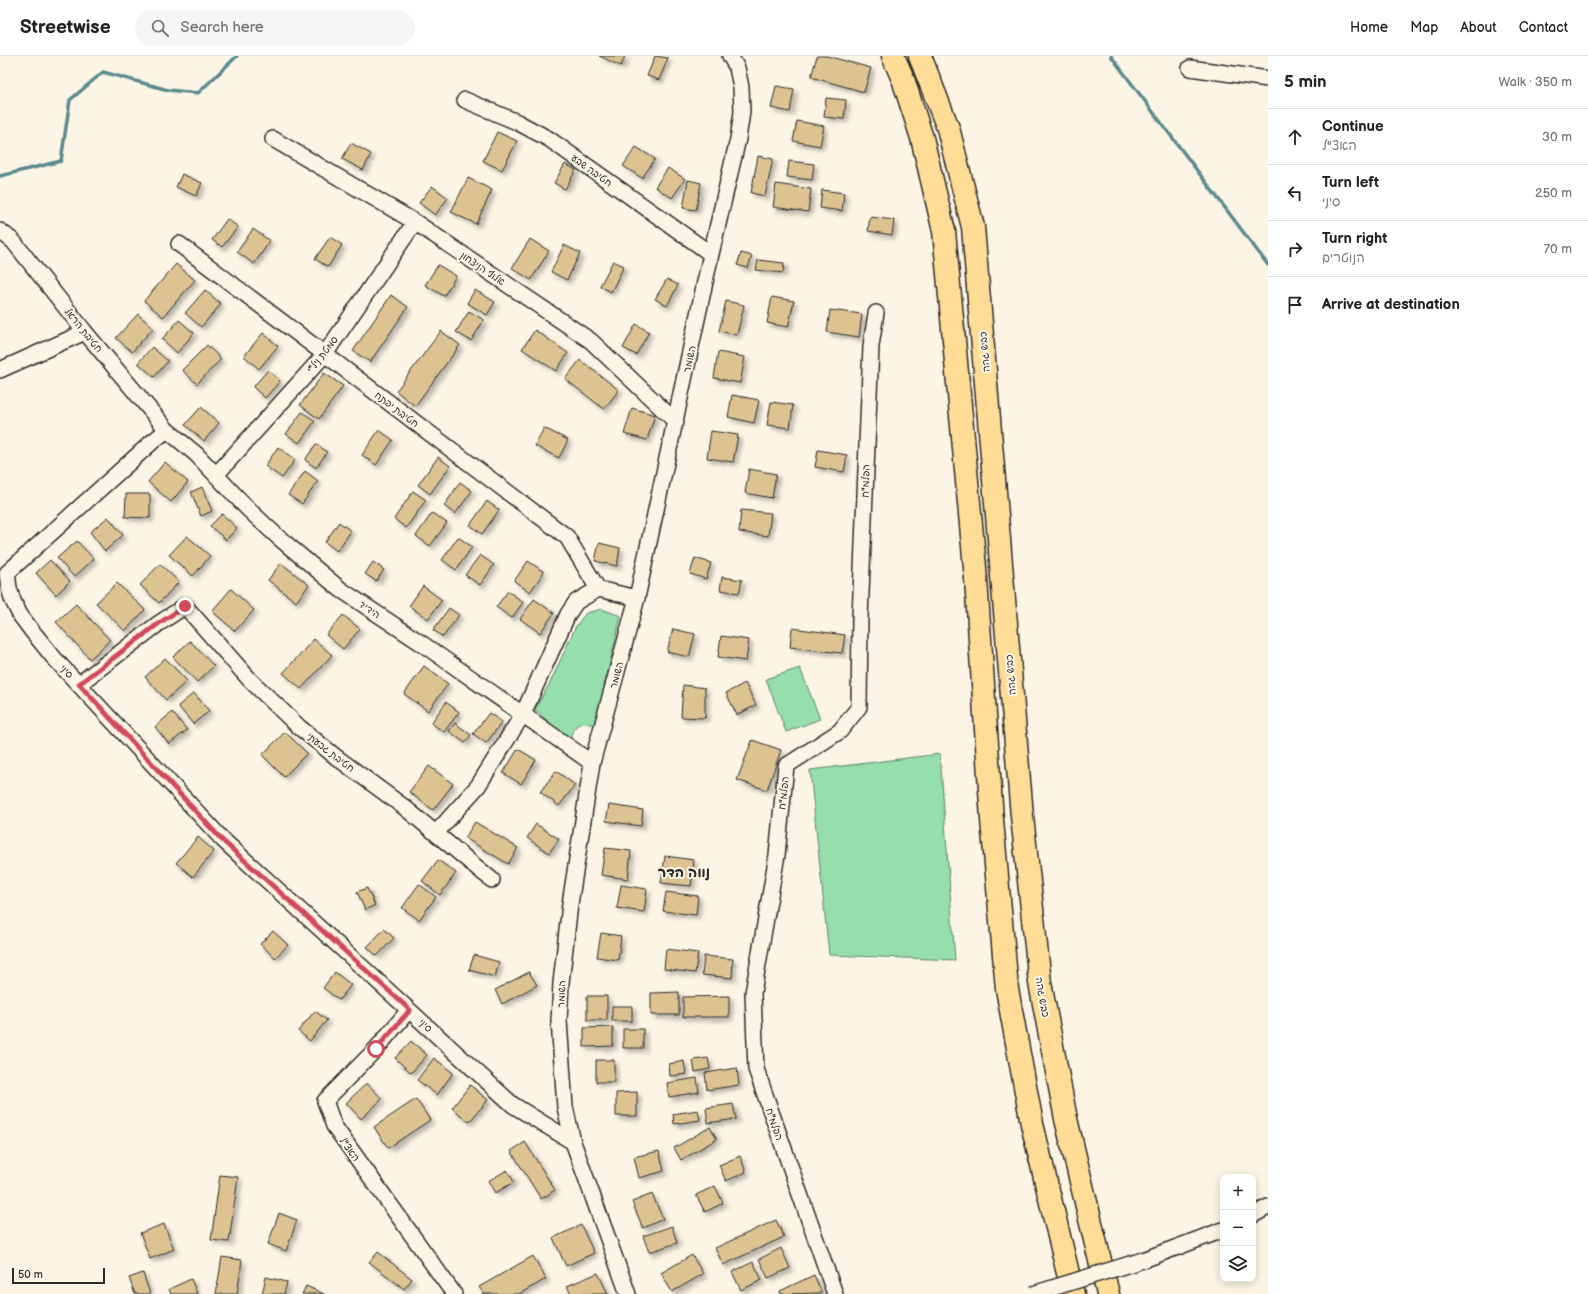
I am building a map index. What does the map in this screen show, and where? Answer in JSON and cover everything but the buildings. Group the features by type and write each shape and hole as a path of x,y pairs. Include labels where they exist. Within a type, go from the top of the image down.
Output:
{"highway":[{"path":"893,56 903,79 922,138 944,231 976,578 992,820 1007,990 1032,1124 1073,1294"},
{"name":"כביש גהה","path":"920,56 948,128 973,227 1021,808 1040,983 1066,1119 1108,1294"}],"street":[{"name":"השומר","path":"628,1294 573,1142 565,1107 559,1021 561,983 570,904 592,763 637,598 711,254 738,140 742,112 741,87 737,68 730,56"},
{"path":"1190,68 1268,79"},
{"name":"חטיבה שבע","path":"465,100 517,122 549,139 711,254"},
{"name":"אלוף הניצחון","path":"273,139 415,222 591,341 676,422"},
{"name":"סמטת ניל\"י","path":"216,475 325,354 415,222"},
{"name":"חטיבת הראל","path":"0,231 13,241 85,332 168,430"},
{"name":"חטיבת יפתח","path":"179,244 567,537 598,589"},
{"name":"הפלמ\"ח","path":"835,1294 756,1069 753,993 777,855 786,766 840,731 859,706 860,618 870,346 876,313"},
{"path":"0,370 85,332"},
{"name":"הידיד","path":"168,430 196,454 248,509 278,537 340,589 424,645 592,763"},
{"name":"סיני","path":"168,430 152,442 7,572 9,588 20,615 54,658 222,840 513,1105 573,1142"},
{"path":"436,833 478,786 523,714 568,614 576,602 598,589 637,598"},
{"name":"חטיבת גבעתי","path":"79,684 158,624 185,606 250,680 299,727 436,833 492,880"},
{"name":"האצ\"ל","path":"410,1010 376,1049 325,1101 334,1126 454,1294"},
{"path":"1256,1213 1268,1207"},
{"path":"1033,1294 1143,1260 1220,1231"}],"green space":[{"path":"602,609 621,616 595,725 584,723 578,725 573,731 569,742 535,709 550,683 576,626 586,613"},
{"path":"800,668 820,719 786,732 766,679"},
{"path":"940,754 955,960 829,955 810,770"}],"waterway":[{"path":"0,176 61,161 70,100 103,72 168,90 198,93 237,56"},
{"path":"1111,56 1268,265"}],"district":[{"name":"נווה הדר","path":"684,872"}],"route":[{"path":"185,606 158,624 79,684 222,840 410,1010 376,1049"}]}
